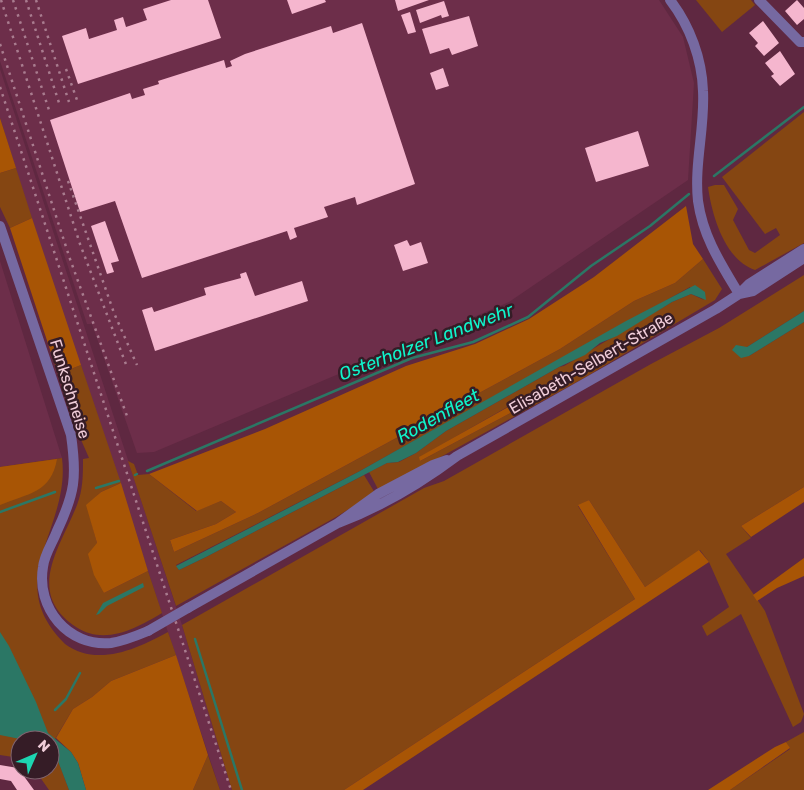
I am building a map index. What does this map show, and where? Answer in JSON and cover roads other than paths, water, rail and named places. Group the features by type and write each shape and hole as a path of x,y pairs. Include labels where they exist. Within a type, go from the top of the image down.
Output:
{"street":[{"path":"670,0 693,41 700,64 704,92 697,181 702,221 715,254 740,294"},
{"path":"759,0 802,42"},
{"name":"Funkschneise","path":"0,226 71,435 75,462 72,496 44,562 41,584 44,598 51,614 61,626 72,634 88,640 111,643 135,637 188,608"},
{"name":"Elisabeth-Selbert-Straße","path":"740,294 749,284 804,249"},
{"name":"Elisabeth-Selbert-Straße","path":"188,608 338,522 378,494 433,465 457,456 740,294 753,291 804,258"}],"waterway":[{"name":"Osterholzer Landwehr","path":"714,176 804,107"},
{"name":"Osterholzer Landwehr","path":"147,471 412,358 473,342 528,317 591,266 650,226 689,194"},
{"path":"96,488 119,481"},
{"path":"0,512 55,492"},
{"name":"Osterholzer Landwehr","path":"195,639 242,790"},
{"name":"Rodenfleet","path":"55,710 66,699 80,673"}],"railway":[{"path":"1,0 80,244 127,367"},
{"path":"13,0 49,110"},
{"path":"26,0 60,106"},
{"path":"36,0 69,102"},
{"path":"0,44 70,259 127,416"},
{"path":"66,69 77,100"},
{"path":"0,87 231,790"},
{"path":"68,181 114,313 137,365"}]}
